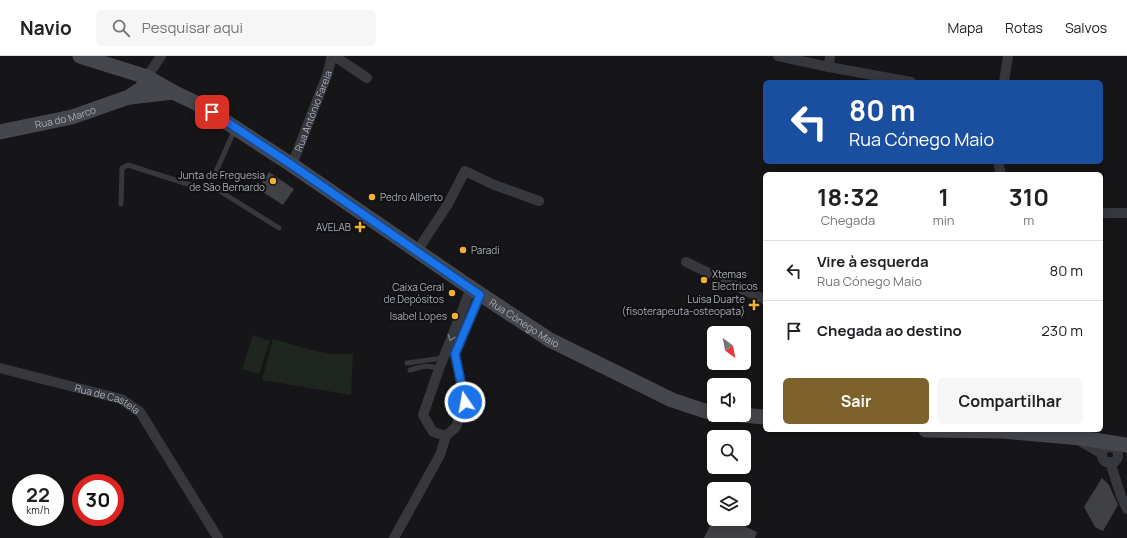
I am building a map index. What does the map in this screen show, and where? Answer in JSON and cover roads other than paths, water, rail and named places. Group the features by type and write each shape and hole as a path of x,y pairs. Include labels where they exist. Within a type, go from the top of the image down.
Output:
{"main road":[{"name":"Rua Cónego Maio","path":"80,56 147,77 200,105 292,165 476,292 550,340 672,400 707,411"},
{"path":"129,97 144,86 147,77"},
{"path":"129,97 173,92"},
{"name":"Rua do Marco","path":"0,132 72,117 129,97"},
{"path":"751,416 763,417"},
{"path":"1020,432 1074,438 1121,448"}],"street":[{"path":"147,77 161,56"},
{"name":"Rua António Farela","path":"292,165 327,75 332,56 367,78"},
{"path":"778,56 901,80"},
{"path":"829,67 830,56"},
{"path":"1004,80 1008,56"},
{"path":"417,251 448,204 465,171 492,184 539,200"},
{"path":"1103,213 1127,212"},
{"path":"686,262 763,299"},
{"path":"446,436 433,432 423,415 443,358 476,292"},
{"path":"394,538 440,456 446,436 456,427 465,402 455,354 476,292"},
{"name":"Rua de Castela","path":"0,368 121,400 140,412 218,538"},
{"path":"1074,438 1102,454 1105,461 1110,462 1116,459 1121,448"},
{"path":"1102,454 1106,448 1111,447 1115,450 1121,448"},
{"path":"1110,462 1121,496 1127,509"}],"lane":[{"path":"210,185 236,128"},
{"path":"121,204 122,168 128,165 200,188 210,185 279,228"},
{"path":"407,363 443,358"},
{"path":"410,370 421,366 432,365 439,369"}],"place":[{"name":"Junta de Freguesia de São Bernardo","path":"273,181"},
{"name":"Pedro Alberto","path":"372,197"},
{"name":"AVELAB","path":"360,227"},
{"name":"Paradi","path":"463,250"},
{"name":"Xtemas Electricos","path":"704,280"},
{"name":"Caixa Geral de Depósitos","path":"452,293"},
{"name":"Luisa Duarte (fisoterapeuta-osteopata)","path":"754,305"},
{"name":"Isabel Lopes","path":"455,316"}]}
